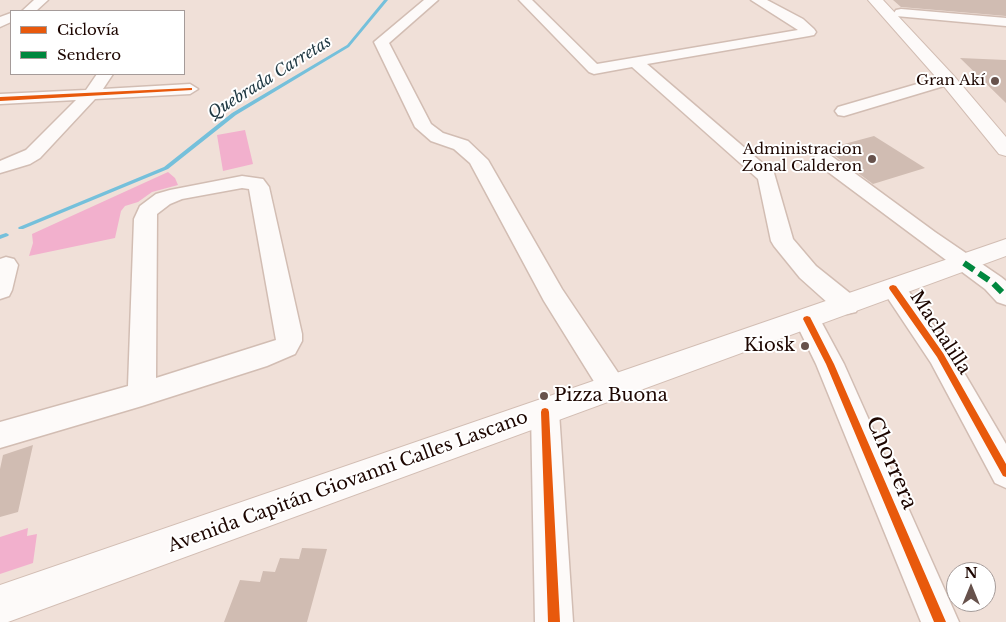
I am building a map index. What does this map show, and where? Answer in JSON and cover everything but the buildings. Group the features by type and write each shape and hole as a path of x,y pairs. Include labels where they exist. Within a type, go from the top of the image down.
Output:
{"main road":[{"path":"875,0 948,80 1006,150"},
{"path":"895,6 1006,125"},
{"name":"Avenida Capitán Giovanni Calles Lascano","path":"0,605 1006,247"}],"street":[{"path":"29,10 42,0"},
{"path":"432,0 381,42 424,128 437,137 460,146 478,160 553,295 612,388"},
{"path":"525,0 594,69 810,32 798,22 757,0"},
{"path":"895,6 1006,22"},
{"path":"635,62 767,177 782,241 808,272 847,305"},
{"path":"0,167 23,160 33,154 90,94 104,75"},
{"path":"844,111 948,80"},
{"path":"0,99 190,89"},
{"path":"823,159 993,283 1006,296"},
{"path":"0,435 142,394 270,355 286,347 289,341 261,196 256,183 242,182 177,194 163,199 147,211 144,219 142,394"},
{"path":"0,290 6,264"},
{"name":"Machalilla","path":"893,288 940,355 1006,473"},
{"name":"Chorrera","path":"807,319 830,364 940,622"},
{"path":"545,412 554,622"}],"shaded area":[{"path":"245,130 253,164 223,171 217,135"},
{"path":"168,172 175,178 178,185 152,192 138,202 125,206 121,211 115,238 29,256 33,243 32,234"},
{"path":"28,528 27,536 37,534 33,563 0,574 0,537"}],"waterway":[{"name":"Quebrada Carretas","path":"21,228 166,168 234,114 348,46 386,0"},
{"name":"Quebrada Carretas","path":"0,237 6,235"}],"marked path":[{"path":"964,263 993,283 1006,296"}],"cycle path":[{"path":"0,99 190,89"},
{"path":"893,288 940,355 1006,473"},
{"path":"807,319 830,364 940,622"},
{"path":"545,412 554,622"}],"place":[{"name":"Gran Akí","path":"995,81"},
{"name":"Administracion Zonal Calderon","path":"872,159"},
{"name":"Kiosk","path":"805,346"},
{"name":"Pizza Buona","path":"544,396"}]}
